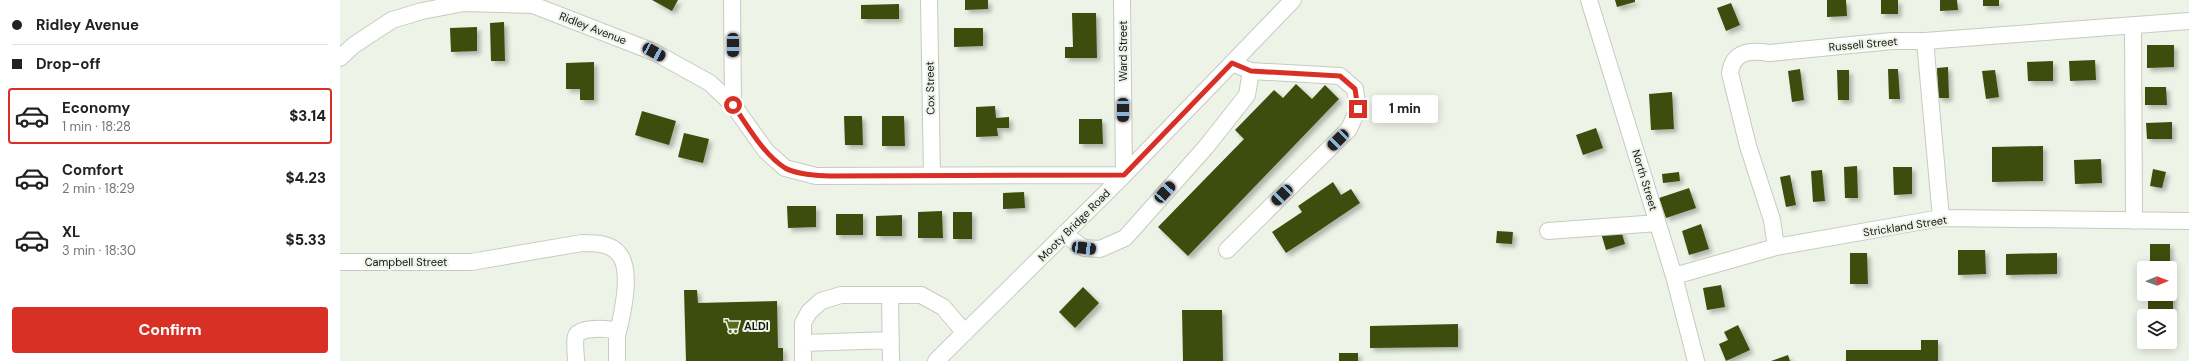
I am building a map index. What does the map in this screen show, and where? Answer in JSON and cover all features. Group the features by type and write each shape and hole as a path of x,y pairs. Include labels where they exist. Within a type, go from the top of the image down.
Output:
{"street":[{"path":"732,0 733,105"},
{"name":"Cox Street","path":"929,0 932,176"},
{"name":"Ward Street","path":"1122,0 1124,175"},
{"name":"Mooty Bridge Road","path":"936,361 1124,175 1293,0"},
{"name":"North Street","path":"1589,0 1674,276 1696,361"},
{"name":"Ridley Avenue","path":"340,58 354,45 392,20 422,11 464,3 533,5 654,52 710,83 733,105 766,151 785,168 816,176 1124,175"},
{"name":"Russell Street","path":"1776,247 1772,220 1748,146 1730,73 1735,58 1746,53 1769,53 1892,41 1925,41 2189,21"},
{"path":"2133,25 2134,220"},
{"path":"1925,41 1941,218"},
{"path":"1227,250 1349,129 1358,109 1355,89 1340,76 1251,71 1232,63"},
{"path":"1064,234 1084,248 1100,249 1125,238 1206,147 1247,95 1251,71"},
{"name":"Strickland Street","path":"1674,276 1776,247 1941,218 2189,221"},
{"path":"1548,231 1658,223"},
{"name":"Campbell Street","path":"340,262 471,262 582,243 600,243 612,248 620,254 626,273 625,293 617,336 617,361"},
{"path":"803,361 803,323 809,312 822,301 841,295 921,295 932,299 942,307 965,333"},
{"path":"890,295 891,361"},
{"path":"576,361 576,336 578,332 586,330 610,329 615,331 617,336"},
{"path":"803,343 891,340"}],"building":[{"path":"652,0 678,0 672,11"},
{"path":"965,0 988,0 988,9 965,10"},
{"path":"1615,0 1635,0 1635,2 1617,7"},
{"path":"1827,0 1846,0 1847,16 1827,17"},
{"path":"1881,0 1898,0 1898,14 1881,14"},
{"path":"1940,0 1957,0 1958,10 1940,11"},
{"path":"1983,0 1999,0 1999,6 1983,6"},
{"path":"1731,3 1740,25 1726,31 1717,8"},
{"path":"899,4 899,19 861,19 861,5"},
{"path":"1072,13 1096,13 1097,58 1065,58 1065,47 1073,47"},
{"path":"504,22 505,61 491,61 490,23"},
{"path":"477,27 477,51 451,52 450,28"},
{"path":"954,28 983,28 983,46 954,47"},
{"path":"2147,45 2174,45 2174,67 2147,68"},
{"path":"2095,60 2096,80 2070,81 2069,61"},
{"path":"2053,61 2053,81 2028,81 2027,62"},
{"path":"594,62 594,100 580,100 580,89 566,89 566,63"},
{"path":"1948,67 1949,98 1938,98 1937,68"},
{"path":"1800,69 1804,100 1792,102 1788,71"},
{"path":"1888,69 1898,69 1900,99 1889,99"},
{"path":"1837,70 1849,70 1849,100 1838,100"},
{"path":"1995,70 1999,97 1986,99 1982,71"},
{"path":"1296,84 1312,99 1325,85 1339,99 1188,256 1158,227 1244,139 1235,130 1274,90 1283,98"},
{"path":"2145,87 2166,87 2167,105 2145,105"},
{"path":"1672,92 1674,129 1651,130 1649,94"},
{"path":"995,106 996,118 1009,117 1009,128 997,128 998,136 976,137 976,107"},
{"path":"642,111 676,121 669,145 635,135"},
{"path":"844,116 862,116 863,145 845,145"},
{"path":"882,116 904,116 905,146 882,146"},
{"path":"1079,119 1102,119 1103,144 1079,144"},
{"path":"2172,122 2172,139 2147,139 2146,123"},
{"path":"1596,128 1603,148 1583,155 1576,135"},
{"path":"684,133 709,139 703,163 678,157"},
{"path":"2043,146 2043,181 1992,182 1992,147"},
{"path":"2101,159 2102,183 2075,184 2074,160"},
{"path":"1857,166 1858,198 1845,198 1844,167"},
{"path":"1893,167 1912,167 1912,194 1894,195"},
{"path":"2153,169 2166,172 2162,188 2150,186"},
{"path":"1822,170 1825,201 1813,202 1811,171"},
{"path":"1679,172 1680,181 1663,183 1662,174"},
{"path":"1790,175 1796,205 1786,207 1780,177"},
{"path":"1333,182 1341,195 1351,189 1360,203 1286,253 1272,232 1302,212 1298,206"},
{"path":"1689,188 1696,208 1666,218 1659,198"},
{"path":"1024,192 1025,208 1003,209 1003,193"},
{"path":"787,206 816,206 816,227 788,228"},
{"path":"942,211 943,238 918,238 918,212"},
{"path":"953,212 972,212 972,239 953,239"},
{"path":"836,214 863,214 863,235 836,235"},
{"path":"902,215 902,236 876,236 876,216"},
{"path":"1701,224 1709,249 1689,255 1682,231"},
{"path":"1620,227 1625,244 1606,250 1601,233"},
{"path":"1497,231 1513,232 1512,244 1496,243"},
{"path":"2150,244 2170,244 2170,261 2150,261"},
{"path":"1958,250 1985,250 1986,274 1958,275"},
{"path":"1850,253 1867,253 1868,284 1850,284"},
{"path":"2057,253 2057,274 2006,275 2006,254"},
{"path":"1721,285 1725,307 1707,310 1703,288"},
{"path":"1083,287 1099,303 1075,328 1059,312"},
{"name":"ALDI","path":"684,290 697,290 698,303 777,301 778,348 783,348 783,361 686,361"},
{"path":"2148,301 2173,301 2173,309 2148,309"},
{"path":"1182,310 1222,310 1223,361 1183,361"},
{"path":"1458,324 1458,347 1370,348 1370,326"},
{"path":"1738,325 1750,350 1726,361 1719,344 1728,340 1724,332"},
{"path":"1921,340 1938,340 1938,361 1846,361 1846,350 1921,350"},
{"path":"1339,353 1358,353 1358,361 1339,361"},
{"path":"1788,355 1790,361 1771,361"}],"place":[{"name":"ALDI","path":"732,326"}],"route":[{"path":"733,105 766,151 785,168 816,176 1124,175 1232,63 1251,71 1340,76 1355,89 1358,109"}]}
